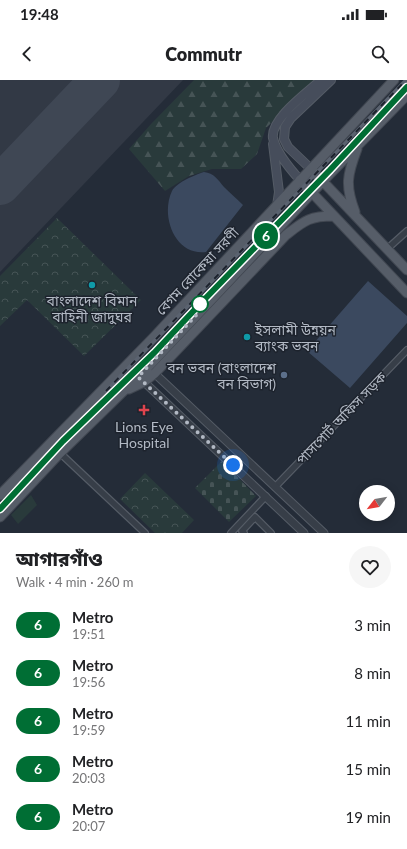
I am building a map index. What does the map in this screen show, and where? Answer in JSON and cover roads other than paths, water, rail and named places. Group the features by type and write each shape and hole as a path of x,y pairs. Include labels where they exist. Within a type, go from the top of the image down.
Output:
{"main road":[{"path":"277,206 279,192 273,138 275,128 284,115 321,80"},
{"path":"332,80 291,118 285,127 284,139 288,147 357,216 407,270"},
{"name":"বেগম রোকেয়া সরণী","path":"0,495 154,338 394,80"},
{"path":"152,370 323,181 407,95"},
{"path":"273,138 281,155 300,180 407,293"},
{"path":"357,216 349,195 347,183 349,172 359,144"},
{"path":"0,517 60,453 124,391 141,380 152,370 286,236 306,220 321,216 334,216"},
{"path":"50,443 60,453"}],"street":[{"path":"387,249 407,231"},
{"name":"পাসপোর্ট অফিস সড়ক","path":"275,486 407,350"},
{"path":"152,370 324,533"},
{"path":"141,380 304,533"},
{"path":"60,453 145,533"},
{"path":"231,533 275,486"},
{"path":"244,533 242,531 255,517 271,533"}],"water":[{"path":"204,172 216,177 243,205 206,252 195,252 186,248 178,241 173,232 169,222 169,201 174,188 191,177"},
{"path":"368,281 407,316 407,323 350,388 307,351"}],"railway":[{"path":"106,391 406,80"},
{"path":"0,509 63,441 154,353 330,171 407,87"}],"metro line":[{"name":"6","path":"0,509 63,441 154,353 330,170 407,87"}],"place":[{"name":"বাংলাদেশ বিমান বাহিনী জাদুঘর","path":"92,285"},
{"name":"ইসলামী উন্নয়ন ব্যাংক ভবন","path":"247,337"},
{"name":"বন ভবন (বাংলাদেশ বন বিভাগ)","path":"284,375"},
{"name":"Lions Eye Hospital","path":"144,410"}]}
